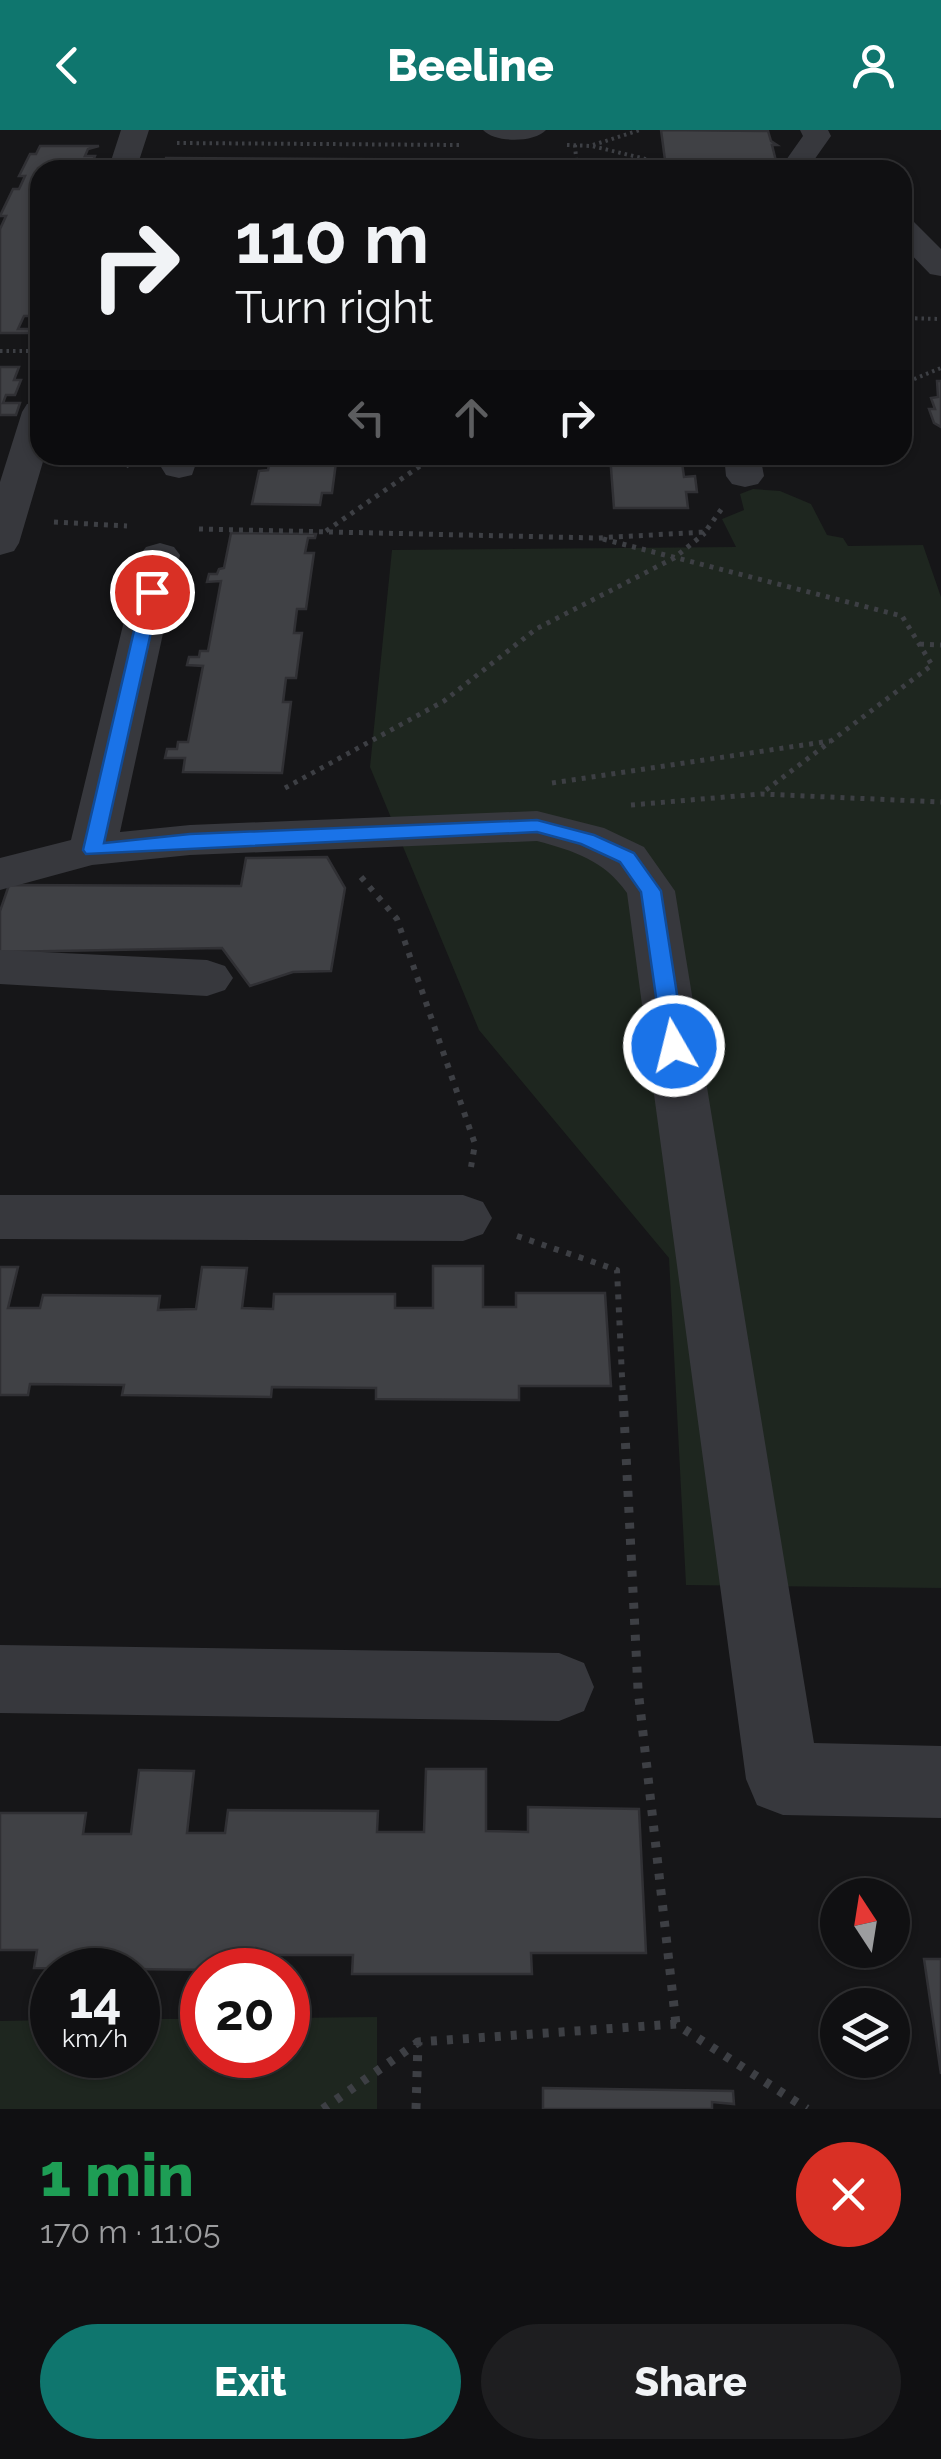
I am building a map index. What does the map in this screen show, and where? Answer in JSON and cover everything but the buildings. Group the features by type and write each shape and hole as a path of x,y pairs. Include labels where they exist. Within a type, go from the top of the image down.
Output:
{"lane":[{"path":"497,130 544,138"},
{"path":"799,160 815,133 838,159"},
{"path":"912,237 941,267"},
{"path":"4,531 30,445"},
{"path":"92,850 158,537"},
{"path":"0,874 92,850 190,840 537,826 588,840 627,858 651,891 784,1779 941,1782"},
{"path":"0,967 208,978"},
{"path":"0,1216 463,1218"},
{"path":"0,1679 559,1687"}],"path":[{"path":"592,146 640,130"},
{"path":"544,138 650,160"},
{"path":"129,148 459,145"},
{"path":"575,146 576,160"},
{"path":"912,318 941,319"},
{"path":"0,351 30,351"},
{"path":"912,380 941,368"},
{"path":"325,532 422,465"},
{"path":"274,794 444,701 536,629 674,558 706,532 744,465"},
{"path":"4,531 158,537 325,532 598,538 706,532"},
{"path":"598,538 902,616 932,665 761,794"},
{"path":"918,644 941,645"},
{"path":"543,788 559,778 832,741"},
{"path":"350,866 397,919 475,1144 463,1218 618,1270 638,1689 676,2024"},
{"path":"323,2109 418,2042 676,2024 807,2109"},
{"path":"416,2109 418,2042"}],"shaded area":[{"path":"753,489 780,491 811,504 827,535 843,538 848,546 923,545 941,597 941,1588 686,1585 669,1258 479,1030 370,767 392,550 736,547 722,519 744,510 740,494"},
{"path":"377,2017 377,2109 0,2109 0,2021 30,2020 30,2078 160,2078 160,2019 180,2019 180,2078 310,2078 310,2018"}],"route":[{"path":"152,592 92,850 190,840 537,826 588,840 627,858 651,891 674,1046"}]}
